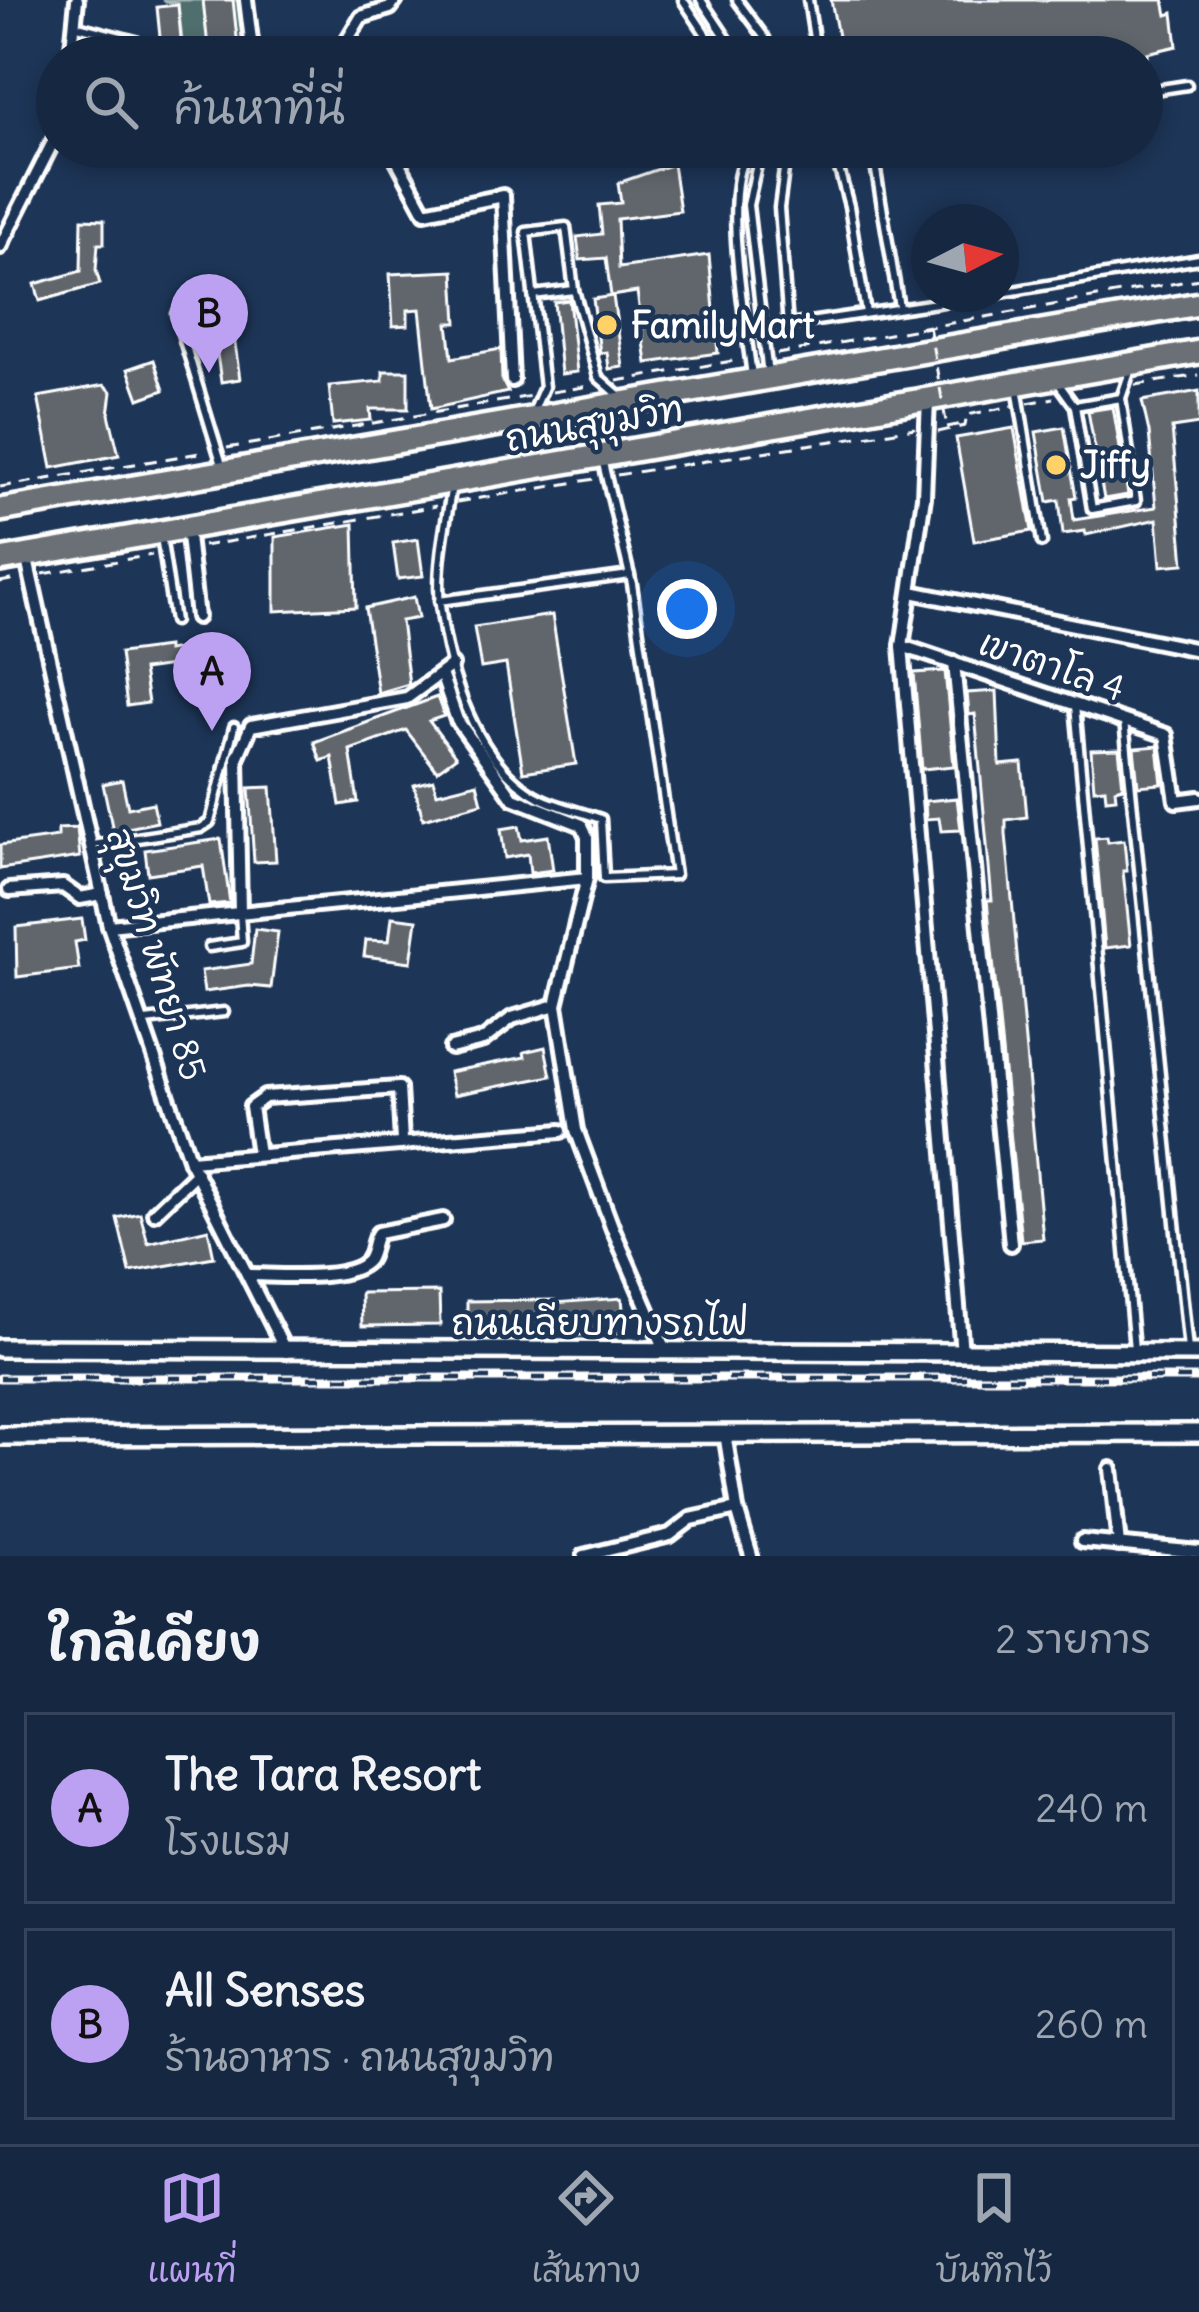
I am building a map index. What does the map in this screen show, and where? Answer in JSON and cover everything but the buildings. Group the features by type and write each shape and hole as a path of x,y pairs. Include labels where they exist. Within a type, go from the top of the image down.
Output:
{"highway":[{"name":"ถนนสุขุมวิท","path":"0,510 1199,304"},
{"name":"ถนนสุขุมวิท","path":"0,560 1199,352"}],"street":[{"path":"73,36 77,0"},
{"path":"247,0 251,36"},
{"path":"351,36 361,17 390,8 396,0"},
{"path":"0,247 40,168"},
{"path":"401,168 425,212 502,196 512,380"},
{"path":"928,399 924,497 902,646 962,1353"},
{"path":"187,527 197,617"},
{"name":"สุขุมวิท พัทยา 85","path":"26,555 109,926 194,1166 286,1352"},
{"path":"911,592 1198,650"},
{"name":"เขาตาโล 4","path":"902,646 1166,735 1176,801 1199,798"},
{"path":"954,662 1011,1244"},
{"path":"240,913 237,758 251,726 407,698 452,665"},
{"path":"441,674 457,720 513,798 582,825 587,837 586,878 556,1005 576,1130 666,1352"},
{"path":"109,926 586,878"},
{"path":"9,890 63,886 80,898 101,894"},
{"path":"451,1048 483,1040 512,1018 556,1005"},
{"path":"258,1154 251,1107 265,1096 399,1088 403,1141"},
{"path":"154,1213 194,1166 258,1154 561,1131"},
{"path":"251,1275 351,1270 369,1258 378,1233 443,1220"},
{"name":"ถนนเลียบทางรถไฟ","path":"0,1348 1194,1353"},
{"path":"725,1432 737,1509 751,1556"},
{"path":"0,1436 1199,1433"},
{"path":"1112,1469 1119,1545"},
{"path":"584,1556 670,1535 691,1519 737,1509"},
{"path":"1082,1541 1199,1552"}],"lane":[{"path":"683,0 707,36"},
{"path":"701,0 725,36"},
{"path":"737,0 764,36"},
{"path":"808,0 814,36"},
{"path":"74,25 117,36"},
{"path":"1163,89 1186,85"},
{"path":"740,168 733,204 761,379"},
{"path":"756,168 748,205 761,379"},
{"path":"783,168 778,208 788,326"},
{"path":"839,168 866,313"},
{"path":"876,168 899,308"},
{"path":"530,419 544,387 526,232 566,227 574,290 598,377 627,402"},
{"path":"1019,291 1199,260"},
{"path":"532,296 574,290"},
{"path":"776,327 911,306"},
{"path":"176,314 224,471"},
{"path":"1054,377 1075,406 1092,509 1136,501 1121,398 1133,363"},
{"path":"1016,383 1042,542"},
{"path":"1075,406 1121,398"},
{"path":"452,482 439,601 452,665 477,729 502,765 538,797 602,819 604,878 675,874 630,575 601,456"},
{"path":"160,532 174,621"},
{"path":"439,601 630,575"},
{"path":"1075,704 1135,1353"},
{"path":"1124,721 1194,1353"},
{"path":"90,845 201,828 210,822 234,727"},
{"path":"209,946 242,942 240,913"},
{"path":"142,1021 224,1012"}],"path":[{"path":"916,328 929,326 947,427 966,423"}],"green space":[{"path":"162,0 242,0 246,36 182,36 178,4"}],"railway":[{"path":"0,1378 1199,1378"}],"place":[{"name":"FamilyMart","path":"607,325"},
{"name":"All Senses","path":"209,373"},
{"name":"Jiffy","path":"1056,465"},
{"name":"The Tara Resort","path":"212,731"}]}
